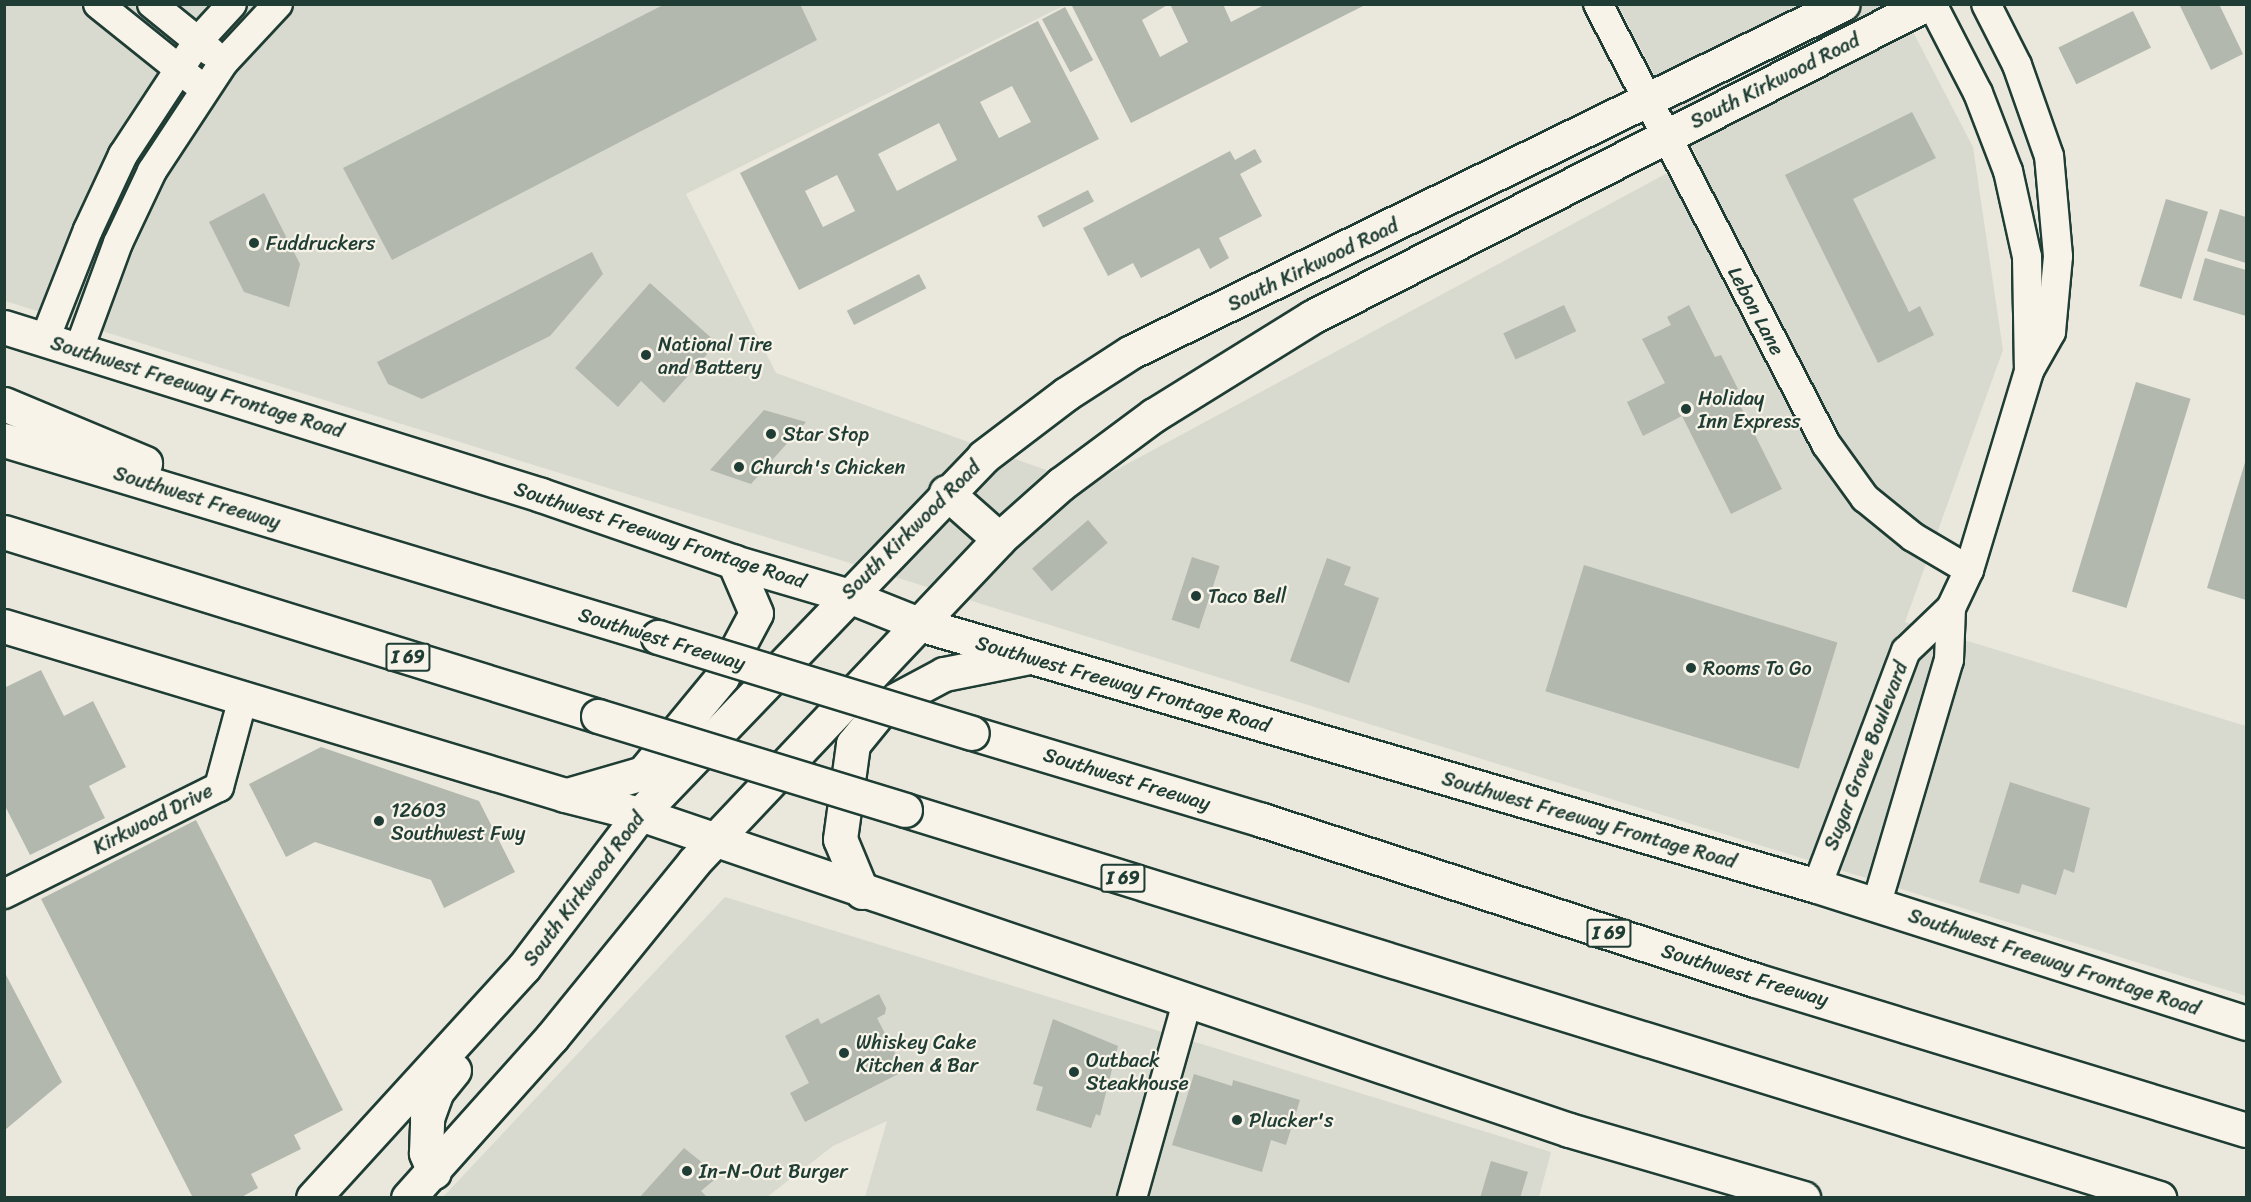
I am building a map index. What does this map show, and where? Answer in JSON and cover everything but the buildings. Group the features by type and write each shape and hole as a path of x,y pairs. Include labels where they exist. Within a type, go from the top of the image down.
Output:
{"main road":[{"name":"South Kirkwood Road","path":"314,1197 396,1111 524,967 640,814 846,595 983,457 1066,394 1131,352 1647,102 1843,4"},
{"name":"South Kirkwood Road","path":"408,1197 434,1172 552,1037 714,841 999,539 1061,484 1154,415 1234,362 1312,317 1926,4"},
{"name":"Southwest Freeway Frontage Road","path":"4,327 551,498 734,562 846,595 919,624 1817,886 2247,1023"},
{"path":"4,404 309,532"},
{"name":"Southwest Freeway","path":"4,440 1262,820 1755,980 1907,1023 2247,1130"},
{"path":"946,492 999,539"},
{"name":"I 69","path":"4,532 2159,1197"},
{"path":"565,795 643,773 722,677 756,613 734,562"},
{"path":"4,626 565,795 640,814 862,892 1569,1130 1803,1197"},
{"path":"862,892 840,839 853,744 884,705 944,674 1030,657"},
{"path":"434,1172 426,1153 427,1118 437,1091 471,1048 475,1024"},
{"path":"383,1197 407,1169 410,1154 409,1133 396,1111"}],"street":[{"path":"98,4 204,89"},
{"path":"152,4 224,62"},
{"path":"45,339 88,230 123,155 198,41 232,4"},
{"path":"79,349 118,243 152,171 204,89 224,62 278,4"},
{"name":"Lebon Lane","path":"1598,4 1826,444 1865,498 1913,537 1969,570"},
{"name":"Sugar Grove Boulevard","path":"1932,4 1978,93 2008,171 2027,257 2029,371"},
{"name":"Sugar Grove Boulevard","path":"1817,886 1906,651 1951,608 1969,570 2029,371 2051,332 2058,256 2049,156 2017,65 1986,4"},
{"name":"Sugar Grove Boulevard","path":"1876,906 1949,660 1951,608"},
{"name":"Kirkwood Drive","path":"4,894 219,787 243,698"},
{"path":"1132,1197 1187,1002"}],"shaded area":[{"path":"4,5 1065,5 686,194 776,373 1088,485 1697,157 1618,5 1899,5 1973,147 2003,350 1905,622 2246,726 2246,996 5,301"},
{"path":"725,897 1551,1152 1539,1197 865,1197 887,1121 833,1146 767,1197 442,1198"}],"place":[{"name":"Fuddruckers","path":"254,243"},
{"name":"National Tire and Battery","path":"646,355"},
{"name":"Holiday Inn Express","path":"1686,409"},
{"name":"Star Stop","path":"771,434"},
{"name":"Church's Chicken","path":"739,467"},
{"name":"Taco Bell","path":"1196,596"},
{"name":"Rooms To Go","path":"1691,668"},
{"name":"12603 Southwest Fwy","path":"379,821"},
{"name":"Whiskey Cake Kitchen & Bar","path":"844,1053"},
{"name":"Outback Steakhouse","path":"1074,1072"},
{"name":"Plucker's","path":"1237,1120"},
{"name":"In-N-Out Burger","path":"687,1171"}]}
